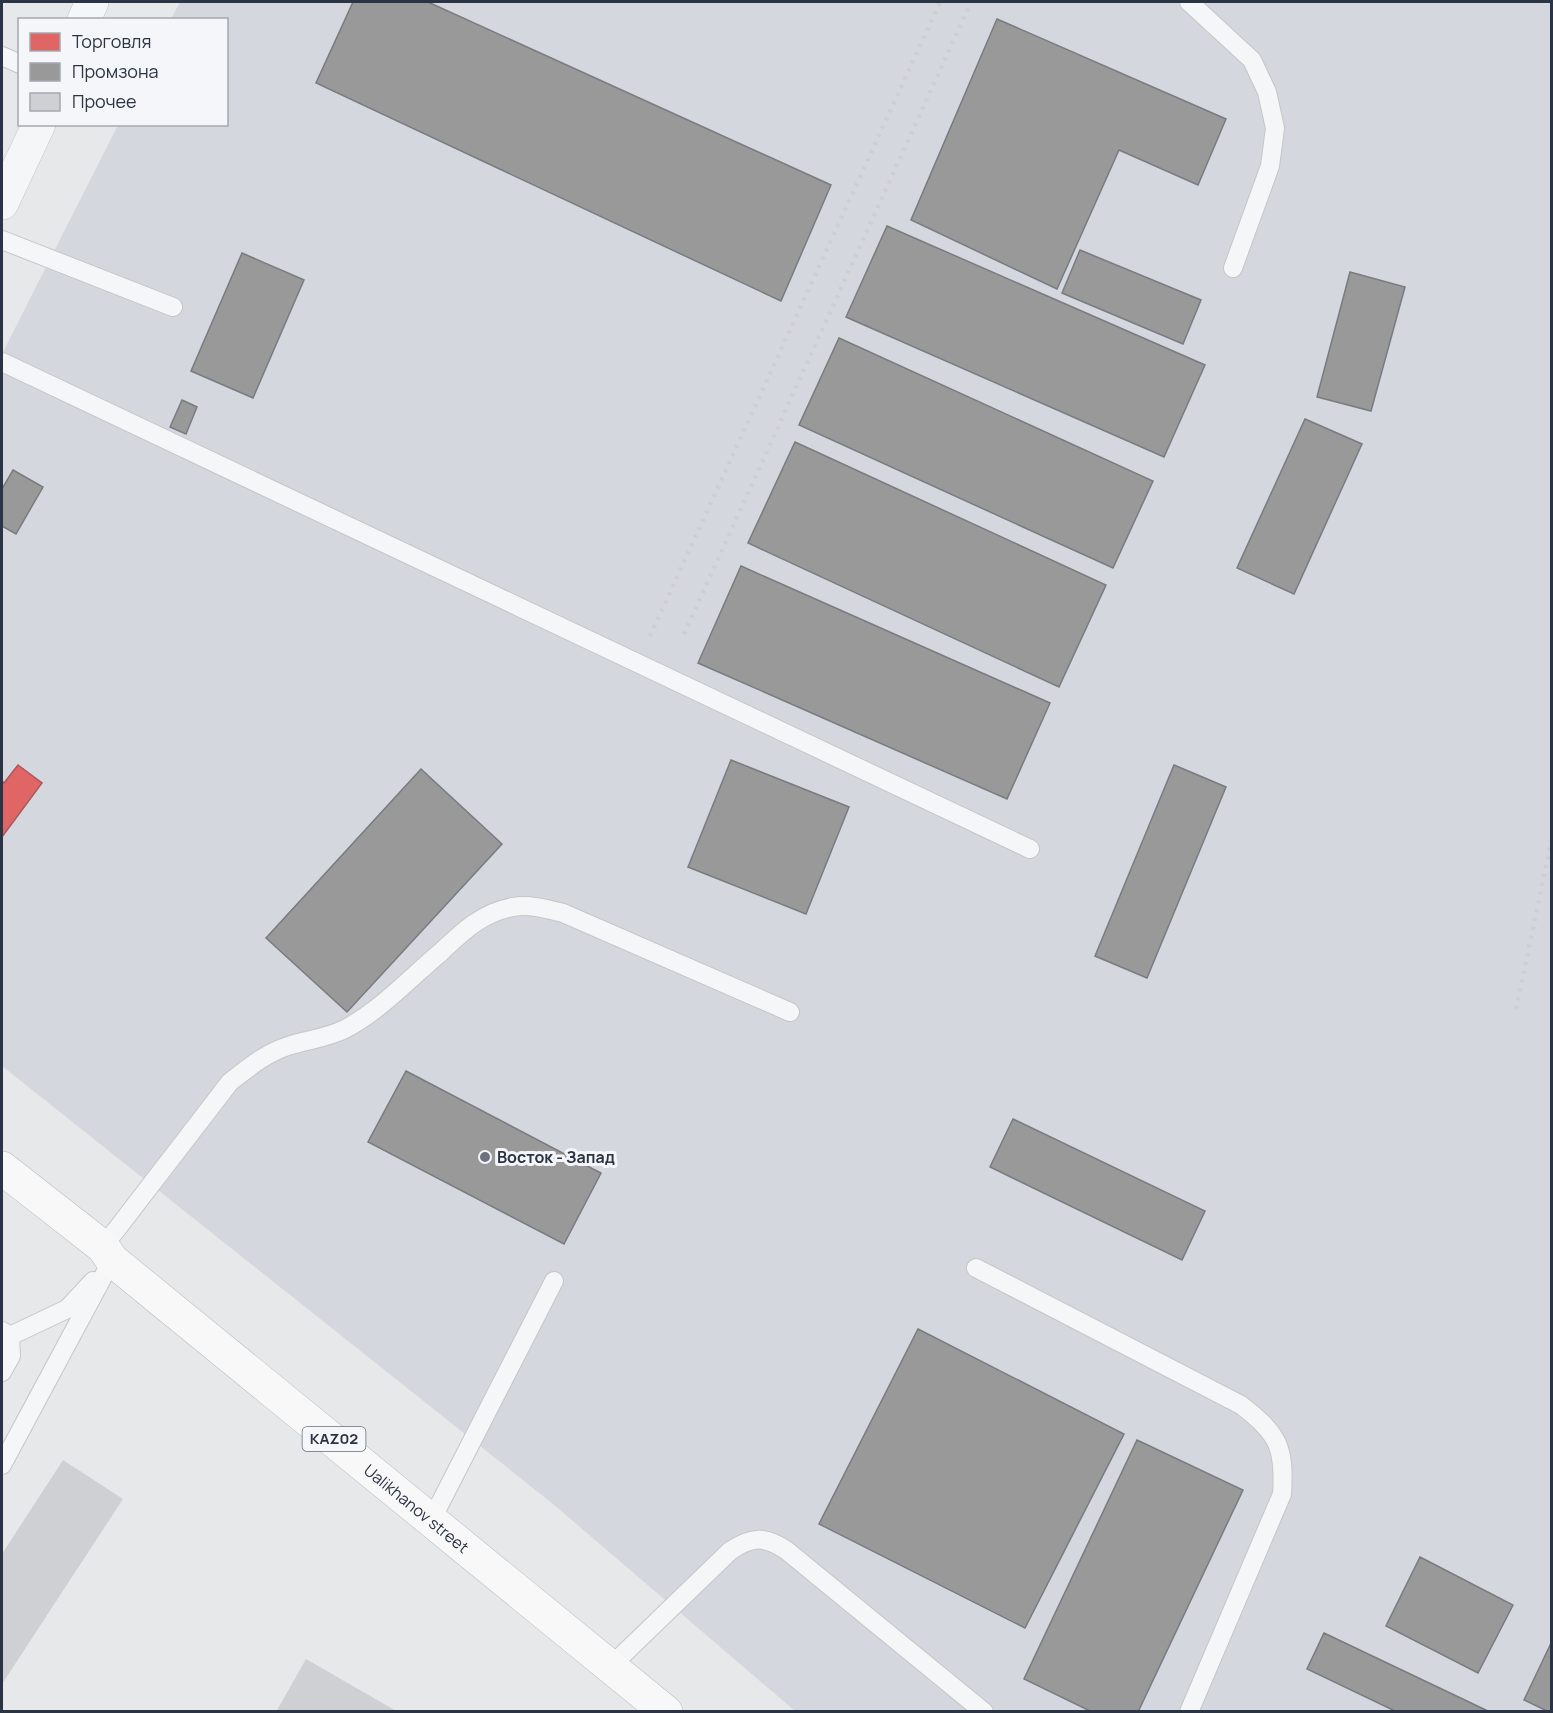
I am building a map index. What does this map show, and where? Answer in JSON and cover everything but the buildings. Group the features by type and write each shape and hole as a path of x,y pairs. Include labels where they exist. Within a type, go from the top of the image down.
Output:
{"highway":[{"name":"Ualikhanov street","path":"2,1168 666,1712"}],"street":[{"path":"85,18 92,2"},
{"path":"2,203 38,126"}],"lane":[{"path":"1190,2 1252,60 1267,92 1275,128 1270,166 1233,268"},
{"path":"2,56 18,63"},
{"path":"2,240 173,308"},
{"path":"2,362 1030,849"},
{"path":"2,1372 11,1356 6,1334 68,1309 230,1082 257,1061 288,1046 319,1039 345,1029 372,1013 470,926 490,914 514,907 539,907 563,914 790,1012"},
{"path":"2,1465 108,1253"},
{"path":"976,1268 1241,1405 1263,1423 1280,1445 1284,1471 1282,1494 1190,1712"},
{"path":"432,1519 554,1281"},
{"path":"611,1666 730,1551 742,1543 758,1539 774,1542 786,1550 984,1712"}],"shaded area":[{"path":"180,2 1551,2 1551,1711 795,1711 553,1504 2,1066 2,354 117,126 228,126 228,18 172,18"}],"railway":[{"path":"650,636 940,2"},
{"path":"684,634 971,2"},
{"path":"1516,1009 1552,838"}],"place":[{"name":"Восток - Запад","path":"485,1157"}]}
